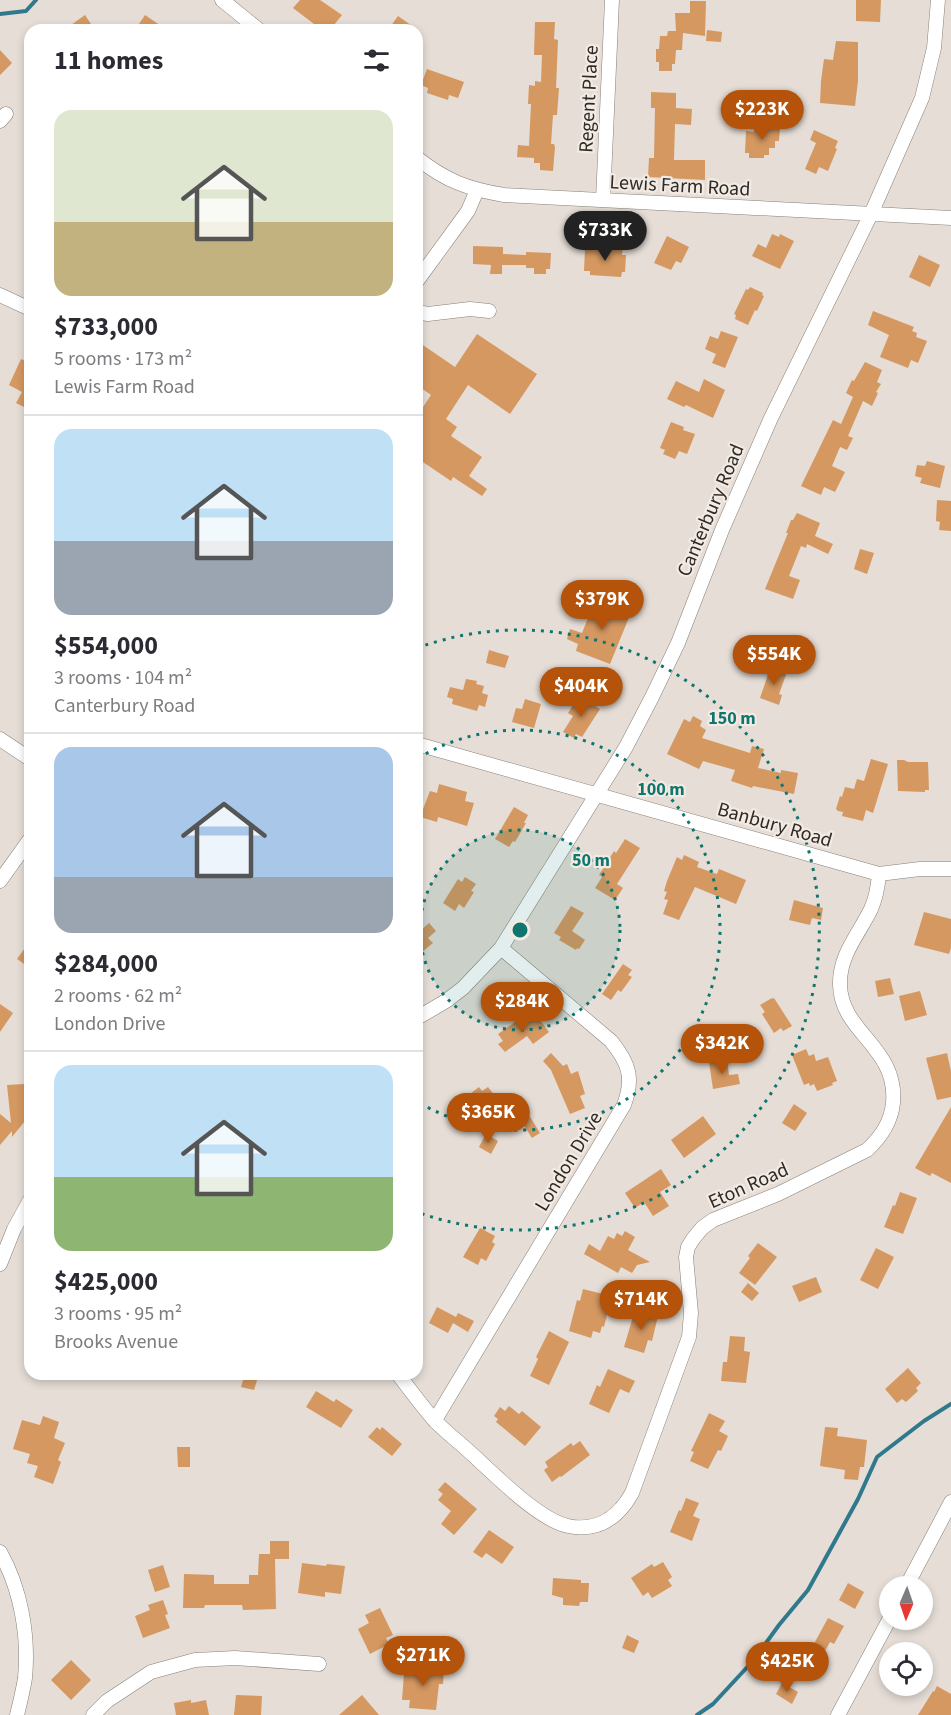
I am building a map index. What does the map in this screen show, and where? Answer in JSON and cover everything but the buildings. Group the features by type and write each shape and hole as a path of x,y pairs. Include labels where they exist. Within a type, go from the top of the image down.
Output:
{"street":[{"path":"222,0 252,24"},
{"name":"Regent Place","path":"603,200 612,0"},
{"name":"Canterbury Road","path":"423,1014 463,988 501,948 626,747 656,688 678,643 722,530 771,418 871,214 922,98 934,48 938,0"},
{"name":"Lewis Farm Road","path":"423,163 449,180 477,190 504,195 951,218"},
{"path":"423,273 468,210 477,190"},
{"path":"0,295 24,306"},
{"path":"423,313 470,309 489,311"},
{"path":"0,739 24,755"},
{"name":"Banbury Road","path":"423,746 879,874 920,869 951,869"},
{"path":"0,881 24,847"},
{"name":"Eton Road","path":"403,1380 435,1420 543,1515 568,1526 594,1526 617,1515 632,1493 689,1337 691,1313 686,1257 693,1239 713,1220 778,1194 867,1150 878,1140 892,1114 893,1086 889,1072 874,1046 844,1008 839,983 844,958 872,908 877,894 879,874"},
{"name":"London Drive","path":"435,1420 624,1106 628,1094 629,1071 611,1041 501,948"},
{"path":"0,1264 24,1211"},
{"path":"912,1576 951,1502"},
{"path":"0,1552 19,1599 25,1639 25,1679 17,1715"},
{"path":"838,1715 884,1630"},
{"path":"93,1715 107,1701 151,1672 195,1660 235,1658 319,1664"}],"waterway":[{"path":"0,14 26,11 36,0"},
{"path":"697,1715 713,1704 752,1662 808,1590 858,1499 877,1457 924,1421 951,1404"}]}
